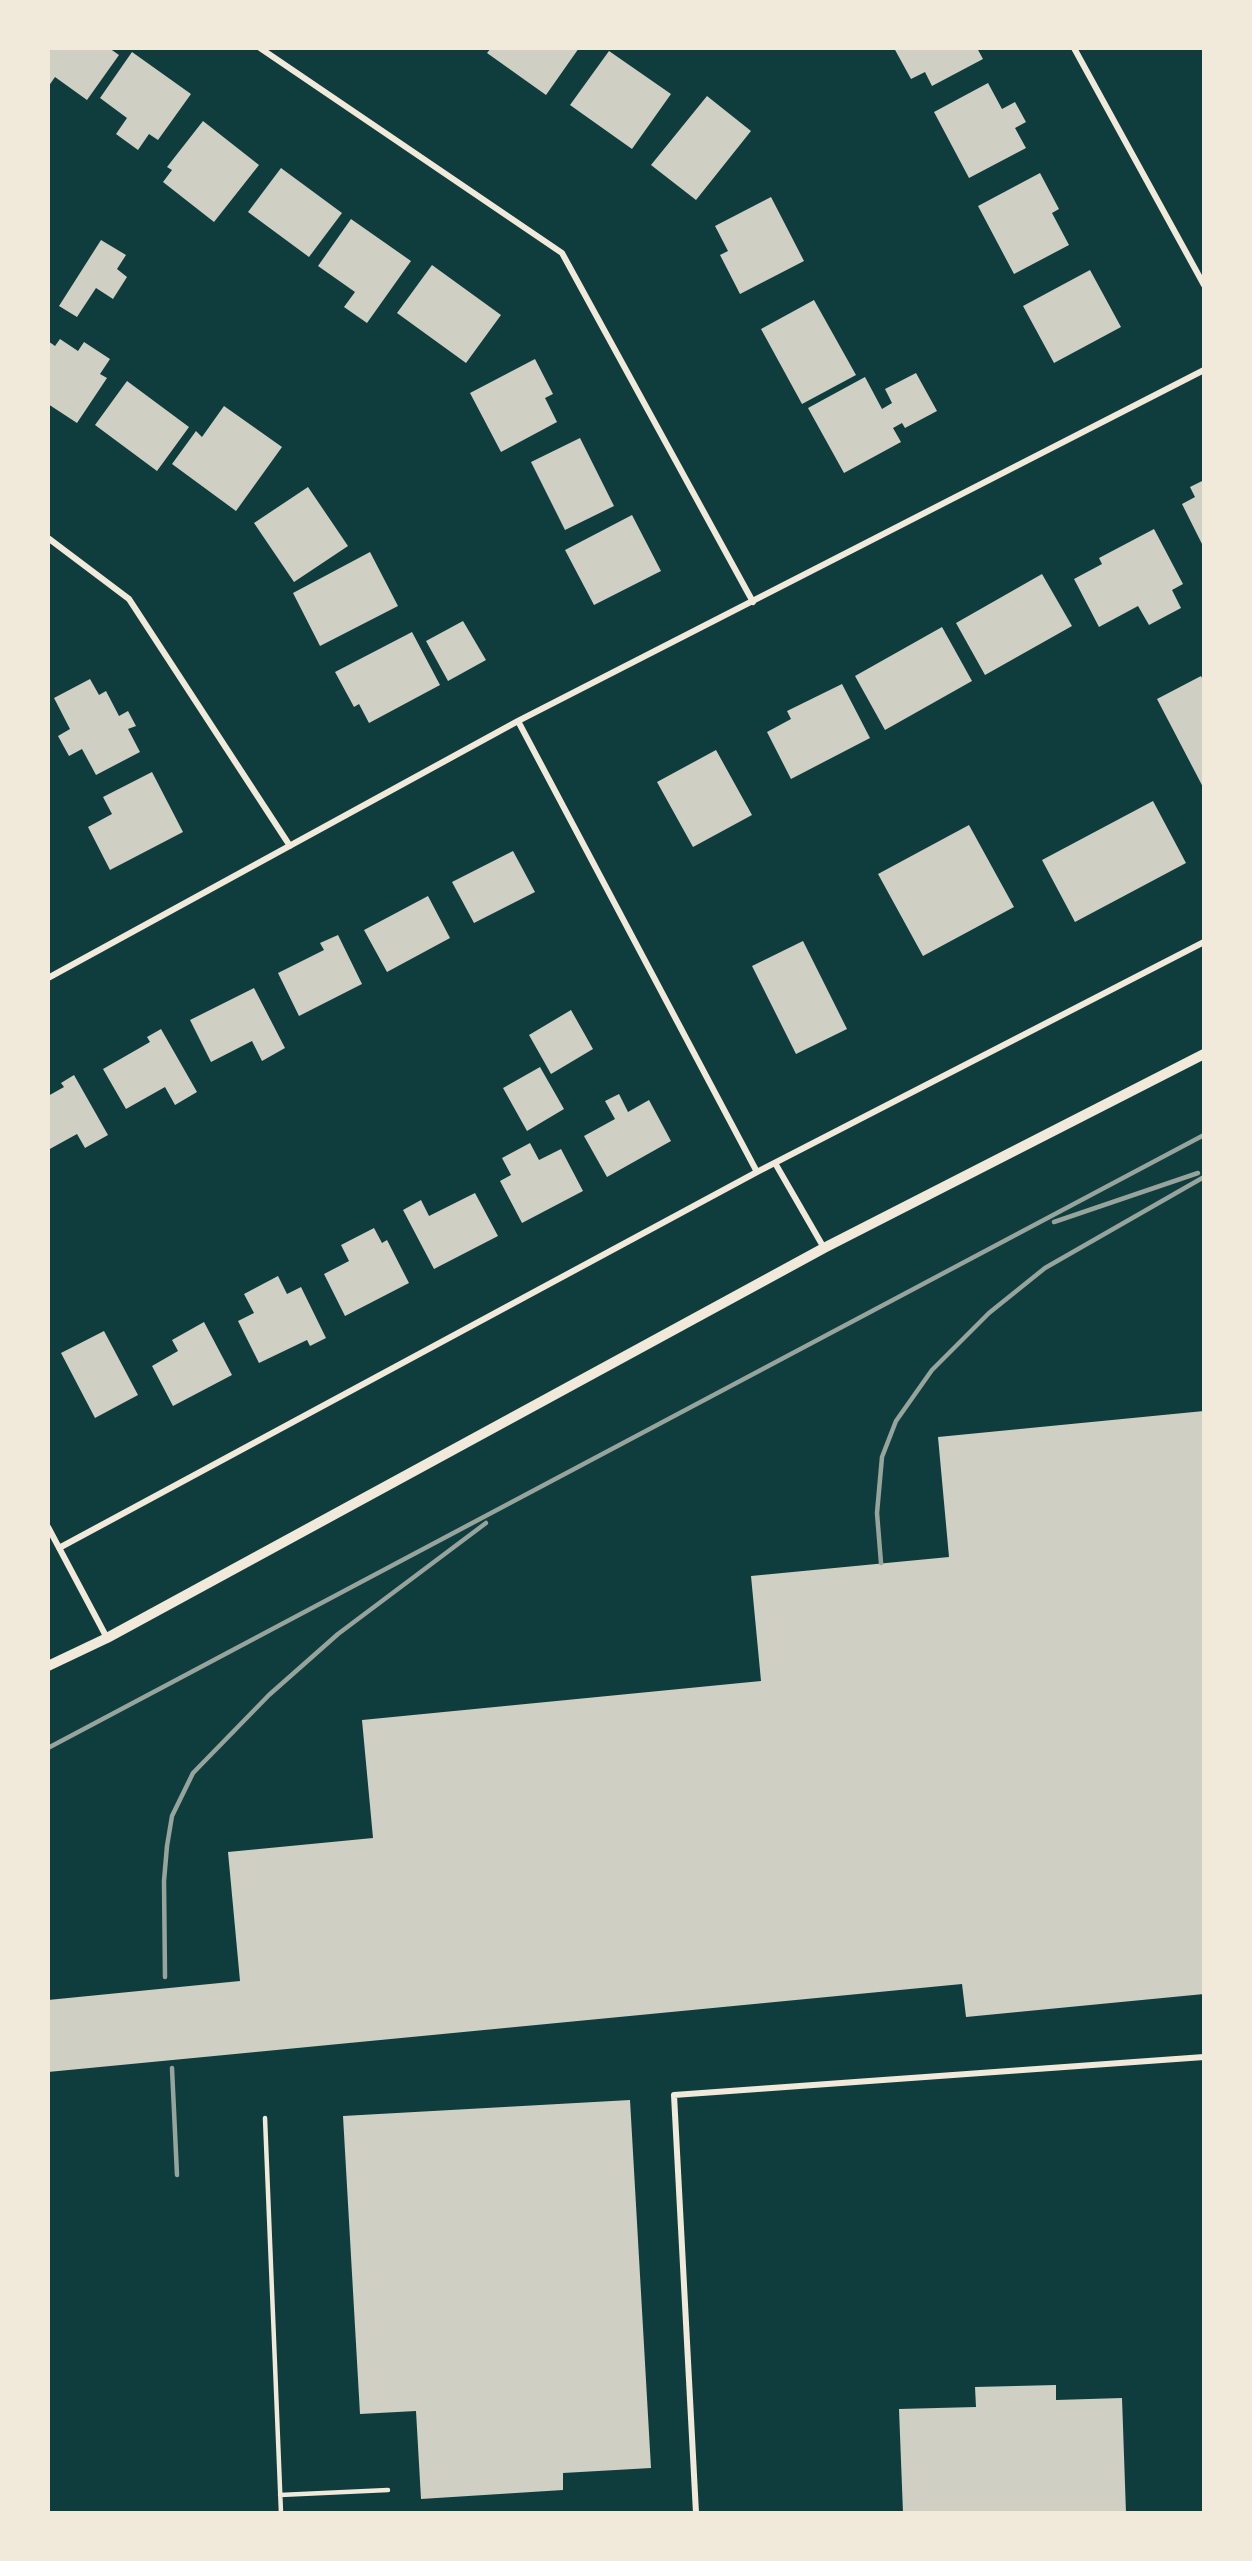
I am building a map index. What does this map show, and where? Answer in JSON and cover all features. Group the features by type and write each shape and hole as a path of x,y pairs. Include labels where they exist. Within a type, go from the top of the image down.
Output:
{"street":[{"path":"260,48 562,253 753,602"},
{"path":"1074,48 1204,285"},
{"path":"48,978 518,721 1204,370"},
{"path":"48,538 129,599 290,846"},
{"path":"518,721 757,1172"},
{"path":"59,1548 757,1172 1204,942"},
{"path":"48,1666 107,1638 824,1248 1204,1054"},
{"path":"775,1163 824,1248"},
{"path":"48,1527 107,1638"},
{"path":"696,2513 674,2095 1204,2057"}],"lane":[{"path":"264,2118 281,2513"},
{"path":"280,2495 388,2490"}],"building":[{"path":"48,48 109,48 119,55 87,100 55,77 48,87"},
{"path":"491,48 579,48 546,95 487,53"},
{"path":"894,48 977,48 983,59 932,86 925,72 911,79"},
{"path":"609,51 671,94 632,149 570,105"},
{"path":"132,52 191,94 158,140 149,134 138,150 116,134 127,118 100,98"},
{"path":"988,83 1002,109 1015,102 1026,122 1015,128 1026,148 969,178 934,112"},
{"path":"707,96 751,131 696,200 651,165"},
{"path":"203,121 259,165 214,222 163,182 172,170 167,167"},
{"path":"281,168 342,213 309,257 248,212"},
{"path":"1040,173 1059,209 1052,213 1069,245 1014,274 978,206"},
{"path":"771,197 804,261 740,294 720,255 728,251 715,226"},
{"path":"351,219 411,261 367,323 344,307 355,292 318,266"},
{"path":"101,240 126,255 117,269 127,277 113,299 96,288 77,317 59,306"},
{"path":"432,265 501,315 466,363 397,313"},
{"path":"1090,270 1121,327 1054,363 1023,306"},
{"path":"814,300 856,375 802,404 761,329"},
{"path":"60,339 78,351 84,342 110,359 100,374 107,378 77,423 48,404 48,341 55,346"},
{"path":"535,359 553,394 545,398 557,422 501,452 470,393"},
{"path":"916,373 937,411 905,428 902,423 893,428 901,442 844,473 808,408 865,377 882,409 892,403 885,389"},
{"path":"127,381 189,427 157,471 95,425"},
{"path":"224,406 282,447 236,511 172,464 196,431 202,437"},
{"path":"580,438 614,506 565,530 531,462"},
{"path":"1204,480 1204,548 1182,504 1195,497 1190,487"},
{"path":"308,487 348,546 294,582 254,523"},
{"path":"632,515 661,571 594,605 565,550"},
{"path":"1154,529 1183,584 1172,590 1181,608 1149,625 1138,606 1099,627 1074,579 1102,564 1099,558"},
{"path":"370,552 398,606 320,646 293,593"},
{"path":"1042,574 1072,626 985,675 956,623"},
{"path":"463,621 486,660 448,681 426,641"},
{"path":"942,627 972,681 885,730 855,676"},
{"path":"412,632 440,685 369,723 359,704 354,707 335,672"},
{"path":"1201,676 1204,682 1204,789 1157,699"},
{"path":"90,679 99,695 106,691 119,716 128,711 136,726 128,729 140,752 96,775 82,749 69,756 58,736 70,729 54,698"},
{"path":"842,684 870,738 791,779 767,732 791,719 787,711"},
{"path":"716,750 752,815 693,847 657,782"},
{"path":"152,772 183,832 110,870 88,827 112,814 103,797"},
{"path":"1153,801 1186,863 1075,922 1042,860"},
{"path":"969,825 1014,907 923,956 878,874"},
{"path":"513,851 535,892 474,923 452,882"},
{"path":"428,896 450,938 387,972 364,930"},
{"path":"338,935 362,984 299,1016 278,973 324,950 320,943"},
{"path":"803,941 847,1029 796,1054 752,966"},
{"path":"254,988 285,1048 262,1061 252,1041 211,1062 190,1020"},
{"path":"571,1010 593,1049 551,1074 529,1035"},
{"path":"161,1029 197,1092 175,1105 165,1087 126,1109 103,1069 150,1042 147,1037"},
{"path":"540,1067 564,1109 527,1131 503,1088"},
{"path":"74,1075 108,1135 85,1148 77,1134 48,1150 48,1096 64,1087 61,1083"},
{"path":"619,1094 628,1112 649,1100 671,1141 607,1177 584,1136 615,1119 605,1101"},
{"path":"530,1143 539,1160 561,1149 583,1191 522,1223 500,1181 511,1175 502,1158"},
{"path":"475,1193 498,1236 434,1269 403,1210 421,1200 429,1216"},
{"path":"374,1228 382,1243 387,1240 409,1283 345,1316 324,1274 349,1261 341,1245"},
{"path":"278,1276 287,1294 301,1287 326,1338 310,1346 307,1340 259,1363 238,1321 254,1313 244,1294"},
{"path":"204,1322 232,1375 173,1406 152,1366 178,1351 172,1340"},
{"path":"104,1331 138,1395 95,1418 61,1353"},
{"path":"1204,1411 1204,1994 966,2017 962,1984 48,2072 48,2000 240,1981 228,1852 373,1838 362,1720 761,1681 751,1576 949,1557 938,1437"},
{"path":"630,2100 651,2468 563,2473 563,2490 421,2499 416,2411 360,2414 343,2116"},
{"path":"1056,2385 1056,2400 1122,2398 1126,2513 903,2513 899,2409 976,2407 975,2387"}],"railway":[{"path":"48,1748 1204,1135"},
{"path":"1054,1222 1198,1173"},
{"path":"881,1563 877,1513 882,1457 896,1421 932,1370 989,1313 1045,1268 1204,1177"},
{"path":"165,1977 164,1881 167,1846 172,1816 193,1773 269,1695 338,1634 486,1523"},
{"path":"172,2068 177,2175"}]}
